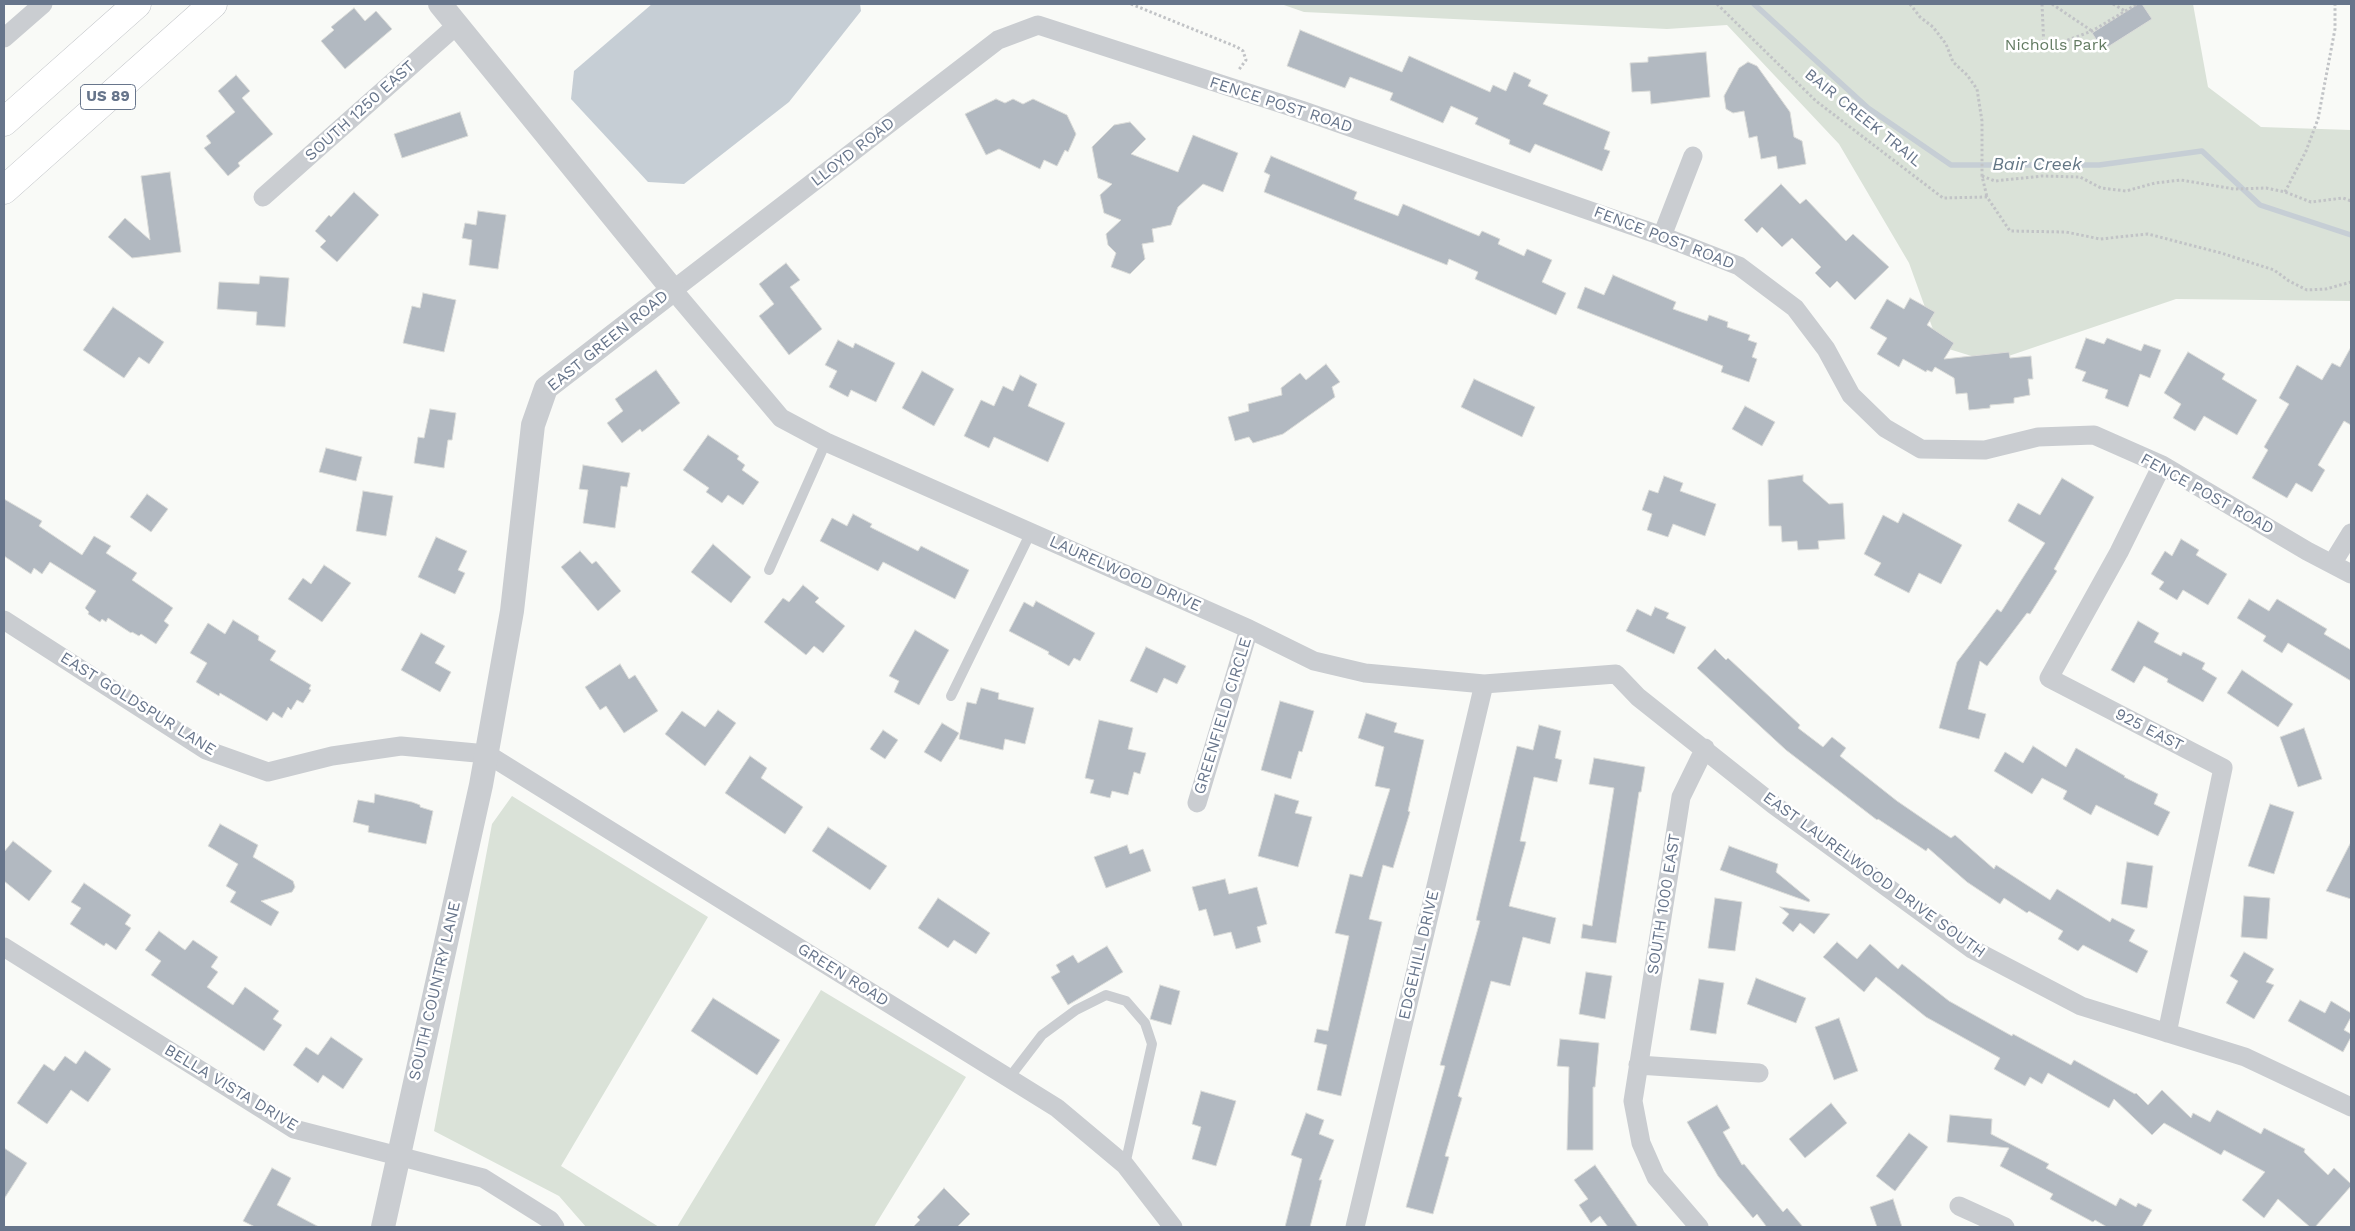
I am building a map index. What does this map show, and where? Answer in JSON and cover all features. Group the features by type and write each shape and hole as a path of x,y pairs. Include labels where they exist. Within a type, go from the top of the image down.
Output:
{"highway":[{"name":"US 89","path":"4,122 137,4"},
{"name":"US 89","path":"4,190 213,4"}],"street":[{"path":"4,38 43,4"},
{"name":"EAST GREEN ROAD","path":"440,4 673,290 546,388 533,425 512,612 487,754"},
{"name":"SOUTH 1250 EAST","path":"263,197 457,25"},
{"name":"FENCE POST ROAD","path":"1038,25 1301,110 1662,236 1739,266 1796,308 1826,348 1851,395 1885,428 1921,449 1985,450 2038,437 2094,435 2162,465 2351,574"},
{"name":"LLOYD ROAD","path":"673,290 998,40 1038,25"},
{"path":"1662,236 1694,156"},
{"name":"LAURELWOOD DRIVE","path":"673,290 781,418 826,442 1249,629 1314,661 1365,674 1484,684 1616,674 1638,697"},
{"name":"925 EAST","path":"2162,465 2119,552 2049,678 2223,768 2167,1033"},
{"path":"2332,564 2351,533"},
{"name":"EAST GOLDSPUR LANE","path":"4,620 206,750 268,772 332,756 401,746 487,754"},
{"name":"GREENFIELD CIRCLE","path":"1197,803 1249,629"},
{"name":"EDGEHILL DRIVE","path":"1356,1227 1484,684"},
{"name":"EAST LAURELWOOD DRIVE SOUTH","path":"1638,697 1705,748 1774,805 1972,949 2081,1006 2245,1057 2351,1107"},
{"name":"SOUTH 1000 EAST","path":"1699,1227 1656,1177 1641,1143 1633,1101 1681,796 1705,748"},
{"name":"GREEN ROAD","path":"487,754 1057,1108 1125,1165 1172,1227"},
{"name":"SOUTH COUNTRY LANE","path":"383,1227 487,754"},
{"name":"BELLA VISTA DRIVE","path":"4,947 294,1128 483,1178 550,1220 555,1227"},
{"path":"1638,1065 1760,1073"},
{"path":"1959,1206 2005,1227"}],"lane":[{"path":"769,570 826,442"},
{"path":"951,696 1032,532"},
{"path":"1009,1078 1042,1035 1076,1010 1106,995 1126,1001 1145,1023 1152,1044 1125,1165"}],"path":[{"path":"1131,4 1237,47 1243,51 1246,60 1236,74"},
{"name":"BAIR CREEK TRAIL","path":"1717,4 1816,101 1943,198 1987,197"},
{"path":"1910,4 1920,17 1933,27 1946,44 1953,62 1967,75 1977,89 1980,104 1982,176 1987,197 2010,231 2066,232 2100,239 2148,234 2221,253 2274,270 2289,281 2307,290 2326,289 2351,282"},
{"path":"2042,4 2044,49 2092,32 2137,4"},
{"path":"2052,4 2092,32"},
{"path":"2113,4 2125,11"},
{"path":"2285,192 2306,151 2318,119 2335,29 2335,4"},
{"path":"1982,176 1995,181 2042,176 2080,177 2101,188 2126,190 2155,183 2181,180 2234,189 2266,188 2285,192 2311,202 2343,198 2351,201"}],"green space":[{"name":"Nicholls Park","path":"1281,4 2193,4 2208,87 2261,127 2351,130 2351,301 2176,299 1991,362 1939,346 1909,263 1839,144 1727,25 1667,29 1304,12"},
{"path":"512,796 708,917 561,1166 659,1227 586,1227 559,1196 434,1131 492,824"},
{"path":"821,990 966,1077 874,1227 677,1227"}],"shaded area":[{"path":"652,4 860,4 861,11 789,102 684,184 648,182 571,99 574,71"}],"building":[{"path":"2138,4 2142,4 2152,19 2103,50 2092,33"},
{"path":"354,8 365,21 376,11 392,29 345,69 321,41 334,30 331,27"},
{"path":"1300,30 1402,72 1409,56 1490,92 1493,85 1506,91 1514,72 1531,80 1528,86 1548,95 1543,104 1610,132 1604,149 1610,151 1602,171 1535,144 1530,153 1509,144 1510,140 1475,124 1478,118 1451,106 1443,123 1390,100 1393,93 1350,77 1345,88 1287,66"},
{"path":"1706,52 1710,97 1651,104 1650,91 1632,92 1630,63 1648,62 1648,57"},
{"path":"1748,62 1757,66 1790,112 1794,137 1802,141 1806,164 1778,169 1776,156 1761,159 1757,136 1749,138 1744,111 1733,113 1726,109 1724,96 1739,68"},
{"path":"236,75 250,91 242,98 273,134 238,163 240,166 228,176 204,148 211,143 206,136 235,112 218,91"},
{"path":"996,99 1005,103 1013,99 1023,104 1033,99 1067,115 1076,134 1068,152 1065,150 1057,166 1044,160 1040,169 999,149 986,155 965,114"},
{"path":"460,112 468,136 402,158 394,134"},
{"path":"1130,122 1146,139 1131,154 1178,172 1193,135 1238,153 1223,192 1203,184 1178,207 1171,225 1152,229 1154,242 1142,244 1145,259 1130,274 1111,267 1116,253 1108,245 1106,234 1121,220 1104,213 1100,195 1112,184 1098,178 1092,147 1114,125"},
{"path":"1271,156 1357,192 1354,199 1398,216 1403,204 1479,236 1482,231 1500,239 1498,244 1524,256 1527,249 1552,260 1542,282 1566,293 1556,315 1475,279 1478,272 1449,259 1447,265 1264,192 1270,175 1264,172"},
{"path":"170,172 181,252 132,258 108,237 125,218 150,240 141,176"},
{"path":"1781,184 1800,204 1806,199 1846,241 1853,234 1889,267 1855,300 1837,281 1830,288 1815,273 1821,267 1792,238 1782,247 1762,227 1757,233 1744,220"},
{"path":"354,192 379,215 337,262 320,247 326,241 315,231"},
{"path":"478,211 506,215 498,269 469,265 472,240 462,238 465,223 476,225"},
{"path":"786,263 800,280 790,287 822,329 789,355 759,316 774,304 759,284"},
{"path":"1613,275 1676,302 1673,309 1707,321 1709,315 1728,322 1727,327 1750,335 1748,340 1757,343 1752,357 1757,359 1749,382 1721,372 1723,366 1577,308 1585,287 1604,295"},
{"path":"260,276 289,278 285,327 256,325 257,312 217,309 219,282 259,284"},
{"path":"423,293 456,300 444,352 403,343 412,306 420,308"},
{"path":"1910,298 1935,312 1927,325 1954,343 1944,359 2009,352 2010,358 2031,356 2033,379 2028,379 2030,395 2014,398 2014,403 1990,405 1990,408 1969,410 1967,393 1956,394 1954,378 1935,367 1932,372 1927,370 1926,372 1903,359 1899,367 1877,354 1887,338 1870,328 1887,299 1904,309"},
{"path":"113,307 164,342 149,364 139,357 124,378 83,350"},
{"path":"2086,338 2104,344 2107,338 2141,351 2144,344 2161,350 2150,378 2140,374 2128,407 2105,398 2108,390 2082,381 2086,372 2075,368"},
{"path":"838,340 853,348 855,343 895,363 876,402 851,390 848,397 829,387 837,371 825,365"},
{"path":"2351,347 2351,425 2344,421 2318,465 2325,470 2312,492 2296,483 2287,498 2252,478 2268,450 2264,447 2289,404 2279,398 2297,365 2322,380 2332,363 2340,367"},
{"path":"2188,352 2225,374 2222,379 2257,400 2237,435 2204,416 2195,431 2173,418 2181,404 2164,393"},
{"path":"1326,364 1340,382 1332,387 1335,397 1283,434 1253,443 1249,437 1235,441 1228,417 1249,411 1248,404 1282,395 1281,388 1300,373 1306,380"},
{"path":"656,370 680,403 642,432 640,429 622,443 607,423 623,411 615,399"},
{"path":"922,371 954,389 934,426 902,408"},
{"path":"1020,375 1037,384 1028,406 1065,423 1048,462 994,437 989,448 964,436 981,400 994,406 1003,386 1013,391"},
{"path":"1474,379 1535,407 1522,437 1461,407"},
{"path":"1745,406 1775,422 1762,446 1732,429"},
{"path":"430,409 456,413 452,440 448,440 444,468 414,463 418,437 424,438"},
{"path":"708,435 739,456 737,459 745,465 742,470 759,482 743,505 728,495 722,503 706,492 709,488 683,470"},
{"path":"326,448 362,457 356,481 319,472"},
{"path":"583,465 630,473 627,487 621,486 615,528 583,523 588,490 579,489"},
{"path":"1803,475 1803,481 1829,504 1843,503 1845,539 1818,541 1819,549 1798,550 1797,541 1782,542 1781,526 1769,526 1768,480"},
{"path":"1664,476 1683,483 1680,491 1716,504 1705,536 1673,524 1668,537 1647,530 1652,514 1642,510 1649,490 1658,493"},
{"path":"2062,478 2094,497 2054,569 2057,571 2030,614 2027,613 1987,666 1980,661 1968,709 1986,714 1979,739 1939,728 1957,662 1997,609 2001,612 2045,543 2008,521 2018,503 2040,515"},
{"path":"363,491 393,496 386,536 356,531"},
{"path":"147,494 168,509 151,532 130,517"},
{"path":"4,499 42,521 39,526 82,555 94,536 111,546 106,553 137,573 132,580 173,608 164,621 169,625 156,644 141,634 139,636 131,633 108,618 106,622 102,619 100,622 88,614 89,612 85,608 96,591 50,562 42,574 34,568 31,574 4,556"},
{"path":"1903,513 1962,545 1941,584 1919,573 1909,593 1874,575 1881,563 1864,554 1883,515 1898,523"},
{"path":"853,514 872,524 870,527 918,551 921,546 969,570 955,599 883,562 878,571 820,541 832,518 847,526"},
{"path":"436,537 467,551 458,570 465,573 455,594 418,577"},
{"path":"2181,539 2199,550 2196,555 2227,574 2208,605 2183,590 2177,600 2159,589 2164,582 2151,574 2165,551 2172,556"},
{"path":"713,544 751,577 731,603 691,572"},
{"path":"580,551 592,564 596,561 621,591 598,611 561,567"},
{"path":"324,565 351,583 322,622 288,599 303,578 311,584"},
{"path":"803,585 819,598 815,602 845,626 823,653 814,646 806,655 764,622 783,598 789,602"},
{"path":"2249,599 2269,611 2277,599 2327,629 2324,634 2351,650 2351,681 2288,643 2282,653 2263,641 2266,636 2237,618"},
{"path":"1036,601 1095,633 1080,661 1074,658 1069,666 1048,654 1049,652 1009,631 1024,602 1033,607"},
{"path":"1655,607 1669,613 1666,618 1686,627 1674,654 1626,631 1637,609 1651,616"},
{"path":"233,620 259,636 258,640 276,651 270,660 311,685 309,689 311,690 303,703 297,700 291,710 288,707 282,718 273,712 267,721 220,693 219,696 196,682 207,663 190,653 208,623 225,634"},
{"path":"2138,621 2159,633 2154,642 2181,656 2183,652 2205,663 2202,669 2217,678 2203,702 2167,682 2168,679 2144,666 2134,683 2111,670"},
{"path":"915,630 949,650 919,705 894,692 899,681 889,676"},
{"path":"421,633 445,646 435,663 451,672 440,692 401,670"},
{"path":"1146,647 1186,666 1177,684 1164,678 1157,693 1130,681"},
{"path":"1715,649 1726,660 1728,658 1800,725 1798,728 1823,747 1832,737 1846,748 1840,756 1897,801 1951,838 1955,835 1994,869 1996,865 2050,900 2057,889 2110,922 2112,918 2135,930 2129,941 2148,951 2137,973 2083,945 2078,951 2058,939 2063,931 2029,911 2027,913 2004,898 2000,904 1967,882 1928,848 1926,851 1877,820 1786,750 1697,668"},
{"path":"620,664 629,679 635,675 658,711 624,733 606,706 600,710 585,687"},
{"path":"2242,670 2293,704 2278,727 2227,693"},
{"path":"981,688 999,693 998,699 1034,708 1025,744 1005,739 1003,750 959,739 967,702 976,704"},
{"path":"1280,701 1314,711 1302,752 1299,751 1291,779 1261,770"},
{"path":"718,710 736,723 705,766 665,734 682,711 705,727"},
{"path":"1366,713 1397,723 1394,732 1424,740 1408,811 1410,812 1393,868 1383,865 1369,919 1382,922 1341,1096 1317,1090 1327,1045 1314,1042 1317,1029 1328,1031 1349,936 1335,933 1350,874 1362,877 1390,789 1375,786 1384,747 1358,738"},
{"path":"1099,720 1133,728 1128,749 1146,753 1140,774 1134,772 1128,795 1112,791 1110,798 1090,793 1094,780 1085,778"},
{"path":"942,723 959,733 941,762 924,752"},
{"path":"1539,725 1561,731 1555,758 1562,760 1557,782 1534,777 1520,841 1526,842 1509,906 1556,918 1550,944 1523,937 1510,986 1491,981 1458,1096 1462,1098 1445,1156 1449,1157 1433,1214 1406,1207 1445,1066 1440,1065 1480,921 1476,920 1517,746 1533,750"},
{"path":"2304,728 2322,779 2298,787 2280,737"},
{"path":"883,730 898,740 885,759 870,749"},
{"path":"2033,746 2066,767 2076,748 2124,777 2158,794 2154,804 2170,812 2158,836 2096,805 2091,815 2063,799 2067,791 2042,778 2032,794 1994,771 2005,752 2023,763"},
{"path":"750,756 767,768 761,778 803,807 785,834 725,793"},
{"path":"1594,758 1645,767 1641,792 1639,792 1616,943 1581,938 1583,924 1592,926 1614,788 1589,784"},
{"path":"375,794 412,802 433,811 426,844 368,832 369,826 353,822 358,800 374,803"},
{"path":"1275,794 1299,801 1295,813 1312,817 1298,867 1258,856"},
{"path":"2270,804 2294,812 2274,874 2248,866"},
{"path":"220,824 258,845 253,857 293,881 295,887 292,892 261,901 279,912 271,926 230,902 236,892 226,886 238,864 208,846"},
{"path":"828,827 887,866 870,890 812,851"},
{"path":"13,841 52,871 29,901 4,881 4,852"},
{"path":"2351,842 2351,899 2326,891"},
{"path":"1127,845 1130,854 1143,849 1151,871 1106,888 1094,857"},
{"path":"1729,846 1778,864 1776,872 1810,900 1809,902 1720,870"},
{"path":"2127,862 2153,866 2147,908 2121,904"},
{"path":"1225,879 1229,894 1257,887 1267,924 1257,927 1261,942 1236,949 1231,932 1214,936 1206,909 1199,911 1192,887"},
{"path":"84,883 131,915 125,924 131,928 116,950 106,943 104,946 70,924 81,908 71,902"},
{"path":"2244,896 2270,898 2267,939 2241,937"},
{"path":"938,898 990,933 976,954 954,940 948,948 918,928"},
{"path":"1715,898 1742,902 1735,951 1708,948"},
{"path":"1780,907 1830,914 1814,934 1800,923 1793,932 1782,923 1789,914"},
{"path":"159,931 185,950 193,940 218,957 211,967 218,972 207,987 233,1005 245,987 279,1011 273,1019 282,1025 264,1051 151,975 161,961 145,950"},
{"path":"1837,942 1857,959 1870,944 1898,969 1902,964 1949,1001 2012,1036 2013,1034 2071,1065 2074,1060 2136,1093 2148,1105 2162,1090 2191,1118 2193,1113 2210,1122 2217,1110 2261,1134 2264,1128 2305,1149 2304,1152 2328,1175 2334,1168 2351,1186 2315,1227 2310,1227 2278,1199 2264,1218 2242,1200 2265,1172 2224,1150 2221,1155 2164,1123 2152,1135 2114,1099 2109,1108 2048,1073 2042,1084 2030,1077 2025,1086 1994,1069 2000,1058 1926,1017 1876,977 1864,992 1823,957"},
{"path":"1107,946 1123,972 1068,1005 1051,977 1060,972 1056,965 1073,955 1078,963"},
{"path":"2244,952 2274,969 2266,982 2274,985 2254,1019 2226,1003 2238,981 2230,976"},
{"path":"1586,972 1612,976 1605,1019 1579,1014"},
{"path":"1756,978 1806,998 1796,1023 1747,1004"},
{"path":"1699,979 1724,983 1716,1034 1690,1030"},
{"path":"1160,985 1180,991 1171,1025 1150,1019"},
{"path":"713,998 780,1040 757,1075 691,1031"},
{"path":"2300,1000 2325,1013 2331,1001 2351,1013 2351,1017 2344,1030 2351,1034 2351,1037 2343,1052 2288,1021"},
{"path":"1839,1018 1858,1071 1834,1080 1815,1027"},
{"path":"331,1037 363,1059 343,1089 323,1075 318,1083 293,1065 306,1047 318,1055"},
{"path":"1560,1039 1599,1043 1595,1087 1593,1087 1593,1150 1567,1150 1569,1067 1557,1066"},
{"path":"85,1051 111,1069 88,1102 71,1090 47,1124 17,1103 44,1064 54,1071 65,1056 76,1064"},
{"path":"1201,1091 1236,1101 1216,1166 1192,1159 1201,1127 1192,1124"},
{"path":"1831,1103 1847,1123 1805,1158 1789,1139"},
{"path":"1717,1105 1730,1128 1723,1132 1742,1165 1744,1164 1783,1212 1787,1208 1803,1227 1764,1227 1766,1226 1757,1214 1753,1218 1718,1176 1687,1122"},
{"path":"1306,1113 1324,1120 1319,1134 1334,1140 1319,1180 1322,1180 1310,1227 1285,1227 1302,1159 1291,1155"},
{"path":"1950,1115 1992,1119 1991,1134 2049,1164 2046,1168 2116,1206 2120,1198 2136,1207 2138,1203 2152,1210 2142,1227 2107,1227 2095,1220 2093,1222 2050,1199 2053,1194 2000,1166 2009,1148 1947,1142"},
{"path":"1909,1133 1928,1147 1895,1191 1876,1176"},
{"path":"4,1148 27,1163 4,1199"},
{"path":"1595,1165 1638,1227 1608,1227 1600,1216 1591,1223 1579,1205 1588,1199 1574,1180"},
{"path":"272,1168 291,1178 277,1205 319,1227 255,1227 243,1221"},
{"path":"944,1188 970,1214 957,1227 913,1227 920,1220 917,1217"},
{"path":"1893,1199 1902,1227 1877,1227 1870,1207"}],"waterway":[{"name":"Bair Creek","path":"1754,4 1868,108 1951,165 2099,165 2202,151 2260,205 2351,235"}]}
